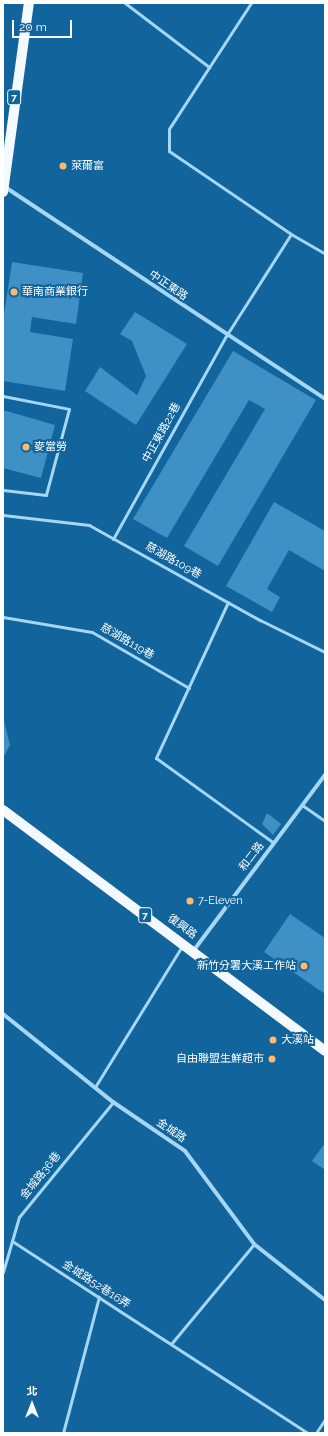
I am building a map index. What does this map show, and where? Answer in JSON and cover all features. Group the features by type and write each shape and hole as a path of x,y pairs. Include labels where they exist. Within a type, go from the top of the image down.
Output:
{"main road":[{"name":"7","path":"3,188 29,3"},
{"name":"復興路","path":"3,810 194,950 325,1051"}],"street":[{"name":"中正東路","path":"3,188 226,336 325,399"},
{"name":"和二路","path":"194,950 325,775"},
{"name":"金城路","path":"3,1014 113,1102 184,1151 254,1244 325,1300"}],"lane":[{"path":"125,3 209,67"},
{"path":"251,3 169,128 169,151 291,234 325,254"},
{"name":"中正東路22巷","path":"113,539 226,336 291,234"},
{"path":"3,396 69,409 46,495 3,490"},
{"name":"慈湖路109巷","path":"3,515 89,525 228,602 325,652"},
{"path":"228,602 156,758 274,843"},
{"name":"慈湖路119巷","path":"3,617 92,632 189,688"},
{"path":"302,806 325,821"},
{"path":"95,1087 184,943"},
{"name":"金城路36巷","path":"3,1272 19,1217 113,1102"},
{"name":"金城路52巷16弄","path":"12,1241 308,1433"},
{"path":"171,1344 254,1244"},
{"path":"63,1433 100,1297"},
{"path":"316,1433 325,1419"}],"building":[{"path":"12,262 83,273 76,324 32,317 30,332 73,339 65,391 3,381 3,321"},
{"path":"135,312 187,344 136,425 85,391 100,367 137,395 146,376 132,341 120,334"},
{"path":"233,351 316,400 218,566 184,546 265,409 249,400 167,538 133,519"},
{"name":"麥當勞","path":"3,410 55,425 41,478 3,468"},
{"path":"274,502 325,531 325,571 289,550 267,589 280,597 272,612 226,586"},
{"path":"3,717 10,745 3,758"},
{"path":"267,813 281,824 273,835 262,824"},
{"name":"新竹分署大溪工作站","path":"290,914 325,938 325,994 264,952"},
{"path":"325,1143 325,1170 312,1161"}],"place":[{"name":"萊爾富","path":"63,166"},
{"name":"華南商業銀行","path":"14,292"},
{"name":"麥當勞","path":"26,447"},
{"name":"7-Eleven","path":"190,901"},
{"name":"新竹分署大溪工作站","path":"304,966"},
{"name":"大溪站","path":"273,1040"},
{"name":"自由聯盟生鮮超市","path":"272,1059"}]}
